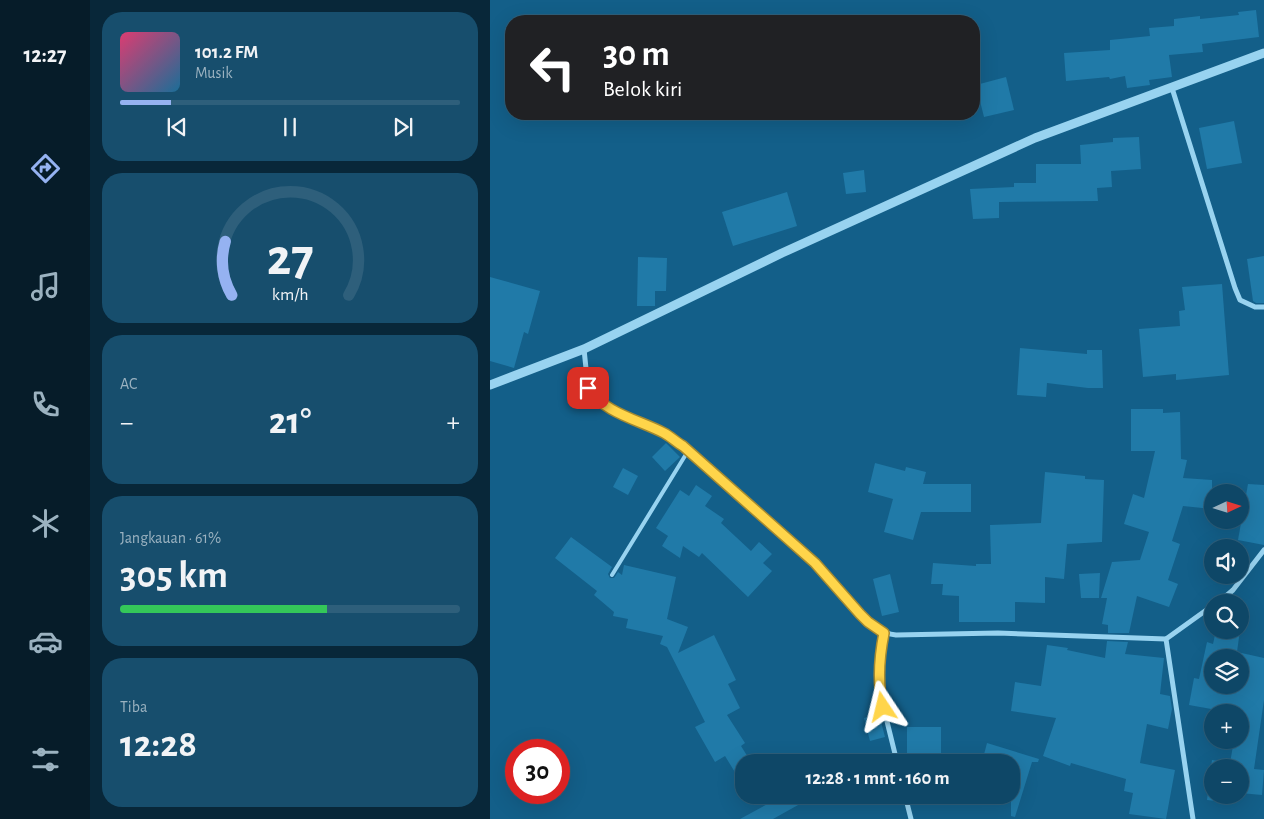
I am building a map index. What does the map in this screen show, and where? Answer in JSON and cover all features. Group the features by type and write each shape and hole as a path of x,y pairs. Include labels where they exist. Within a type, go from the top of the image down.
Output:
{"street":[{"path":"490,384 584,349 782,253 1035,138 1264,53"},
{"path":"1172,88 1234,288 1240,300 1255,307 1264,307"},
{"path":"584,349 588,388 593,396 606,406 666,434 688,451 815,563 860,614 884,633 896,635 998,633 1166,639 1204,612"},
{"path":"1228,594 1264,550"},
{"path":"884,633 880,650 879,689 895,754"},
{"path":"1166,639 1192,819"},
{"path":"907,804 911,819"}],"lane":[{"path":"612,575 688,451"}],"building":[{"path":"1256,10 1259,37 1202,44 1203,52 1169,55 1172,77 1149,80 1150,85 1127,88 1125,76 1110,79 1109,77 1066,81 1064,53 1110,50 1110,40 1150,36 1149,28 1174,26 1174,19 1200,16 1200,19 1239,15 1238,12"},
{"path":"1006,77 1014,110 984,117 980,101 980,84"},
{"path":"1234,121 1242,163 1207,169 1199,128"},
{"path":"1139,137 1141,169 1111,171 1112,187 1097,188 1098,201 999,202 999,218 973,219 970,189 1014,187 1014,183 1036,183 1036,164 1081,164 1080,145 1113,142 1113,138"},
{"path":"864,170 866,192 846,194 843,173"},
{"path":"787,192 797,226 733,246 722,212"},
{"path":"1264,256 1264,303 1256,303 1253,301 1247,259"},
{"path":"638,257 667,258 666,291 655,291 655,306 637,306"},
{"path":"490,277 540,291 528,334 524,332 514,368 490,361"},
{"path":"1222,284 1229,375 1176,380 1176,374 1143,377 1139,329 1180,326 1179,311 1185,310 1182,287"},
{"path":"1020,348 1087,354 1087,350 1102,350 1103,388 1047,383 1046,397 1017,395"},
{"path":"1131,409 1163,409 1163,413 1180,412 1181,459 1187,460 1183,478 1212,480 1212,484 1204,484 1204,508 1183,506 1172,541 1180,544 1168,580 1178,584 1169,607 1137,596 1129,633 1108,633 1108,625 1102,624 1107,598 1101,598 1112,562 1140,560 1149,532 1124,524 1133,494 1144,498 1155,451 1131,451"},
{"path":"666,443 680,457 665,471 652,457"},
{"path":"875,463 905,471 906,467 926,472 923,484 971,484 971,512 921,512 913,540 884,532 893,499 868,492"},
{"path":"623,468 638,476 628,495 613,487"},
{"path":"1045,472 1085,476 1085,479 1104,480 1102,542 1067,544 1064,579 1045,577 1045,603 1015,602 1015,622 959,622 959,596 942,595 943,584 931,584 933,563 976,566 976,564 991,564 990,525 1041,523"},
{"path":"1249,484 1264,485 1264,545 1249,542 1249,539 1238,539 1240,529 1249,529"},
{"path":"696,485 712,496 705,506 724,519 721,523 751,551 759,542 772,554 763,563 772,571 748,597 702,553 699,557 683,546 680,558 662,546 668,536 656,528 680,490 689,496"},
{"path":"571,537 612,567 608,574 610,578 614,578 618,572 622,575 624,565 676,577 667,619 688,627 678,653 714,635 736,680 728,684 740,708 727,715 745,743 741,746 746,754 735,754 735,772 725,756 715,762 695,727 705,722 667,647 660,644 663,636 626,628 628,619 613,616 614,612 594,595 597,591 555,558"},
{"path":"1100,573 1099,598 1081,598 1079,574"},
{"path":"890,574 899,612 882,616 873,579"},
{"path":"1214,639 1239,639 1237,649 1205,649 1207,642 1213,644"},
{"path":"1107,641 1128,642 1125,654 1164,658 1160,694 1170,696 1172,709 1168,729 1147,724 1140,763 1175,770 1166,819 1129,814 1133,793 1124,791 1126,779 1071,763 1070,766 1043,756 1056,718 1011,711 1015,682 1041,686 1047,645 1068,648 1067,650 1105,658"},
{"path":"1249,655 1264,658 1264,700 1254,769 1264,770 1262,795 1249,794 1249,759 1231,759 1232,749 1249,749 1249,704 1204,704 1204,708 1189,705 1194,678 1199,679 1204,656 1204,694 1249,694"},
{"path":"879,714 885,737 870,741 864,718"},
{"path":"907,727 941,727 941,754 907,754"},
{"path":"987,743 1039,759 1038,762 1032,762 1020,801 1020,754 984,754"},
{"path":"768,804 800,804 773,819 740,819"},
{"path":"1011,804 1019,804 1015,817 1011,816"}],"route":[{"path":"588,388 593,396 606,406 666,434 683,446 815,563 860,614 884,633 880,650 879,689 883,707"}]}
